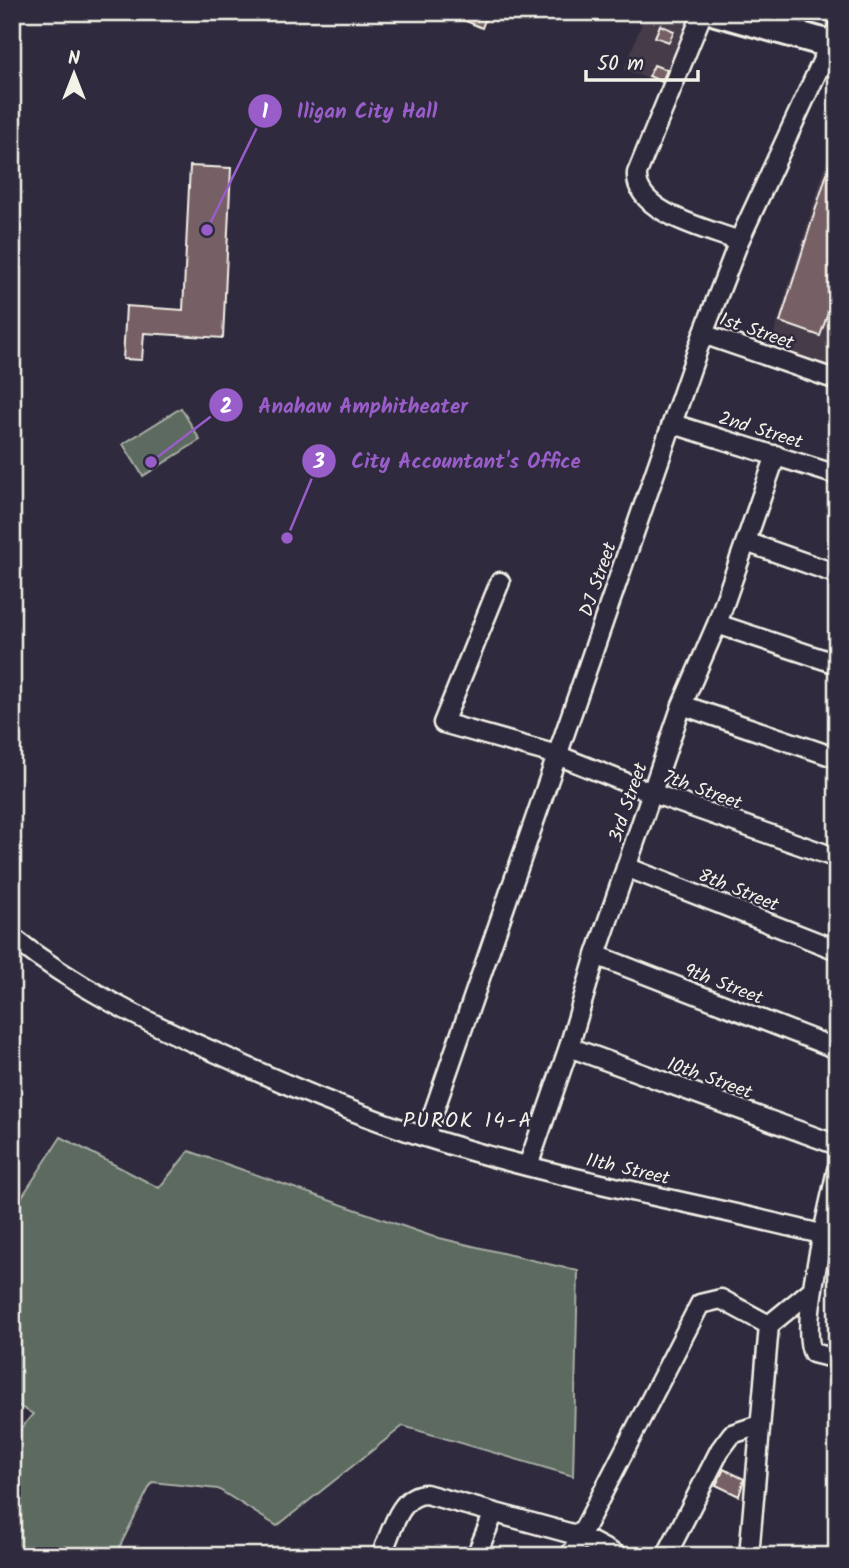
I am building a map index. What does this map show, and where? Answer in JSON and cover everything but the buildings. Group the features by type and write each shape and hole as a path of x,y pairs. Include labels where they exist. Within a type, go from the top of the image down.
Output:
{"main road":[{"path":"716,12 834,40"}],"street":[{"path":"703,12 637,173 636,185 640,194 663,212 739,241"},
{"name":"DJ Street","path":"425,1137 704,334 739,241 834,40"},
{"name":"1st Street","path":"704,334 837,380"},
{"name":"2nd Street","path":"673,424 837,475"},
{"name":"3rd Street","path":"528,1166 569,1047 596,955 682,705 717,624 776,455"},
{"path":"746,542 837,574"},
{"name":"7th Street","path":"500,582 443,723 557,755 652,793 837,858"},
{"path":"717,624 837,664"},
{"path":"682,705 837,758"},
{"name":"8th Street","path":"626,867 837,950"},
{"name":"11th Street","path":"12,937 55,971 175,1035 302,1092 425,1137 528,1166 830,1236"},
{"name":"9th Street","path":"596,955 837,1049"},
{"name":"10th Street","path":"569,1047 837,1145"},
{"path":"837,1170 830,1236 813,1289 807,1345 813,1353 837,1359"},
{"path":"749,1556 769,1325 813,1289"},
{"path":"570,1556 700,1304 721,1299 769,1325"},
{"path":"666,1556 726,1442 732,1434 759,1425"},
{"path":"381,1556 407,1500 416,1494 426,1494 493,1515 580,1536 618,1556"},
{"path":"475,1556 493,1515"}],"shaded area":[{"path":"646,12 660,12 695,25 672,87 624,70"},
{"path":"837,128 837,369 770,346"}],"green space":[{"path":"181,408 200,440 143,476 123,444"},
{"path":"61,1137 159,1188 189,1151 431,1236 578,1271 573,1476 403,1426 277,1526 218,1489 152,1482 115,1556 12,1556 12,1439 33,1414 12,1402 12,1212"}],"place":[{"name":"Iligan City Hall","path":"207,230"},
{"name":"Anahaw Amphitheater","path":"151,462"},
{"name":"City Accountant's Office","path":"287,538"}],"district":[{"name":"PUROK 14-A","path":"468,1120"}]}
